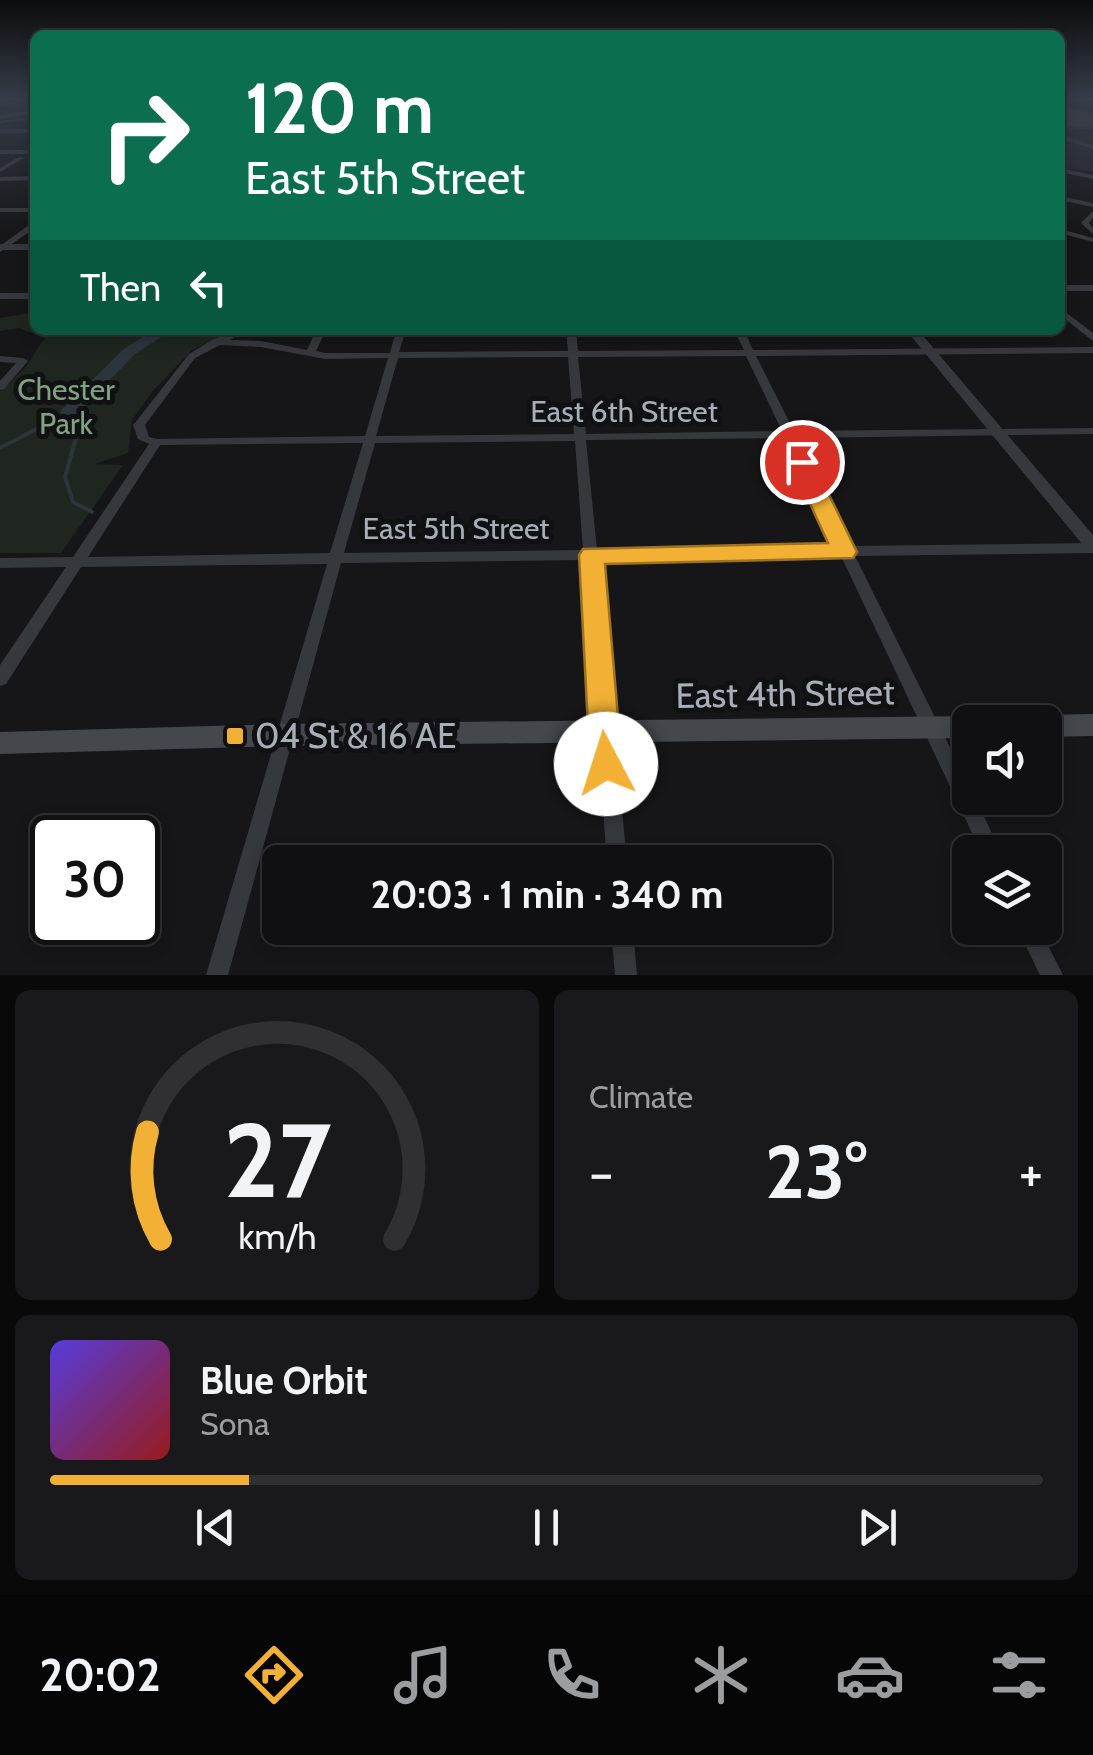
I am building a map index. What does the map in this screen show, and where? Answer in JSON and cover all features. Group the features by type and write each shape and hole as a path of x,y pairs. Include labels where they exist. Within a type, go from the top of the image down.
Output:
{"main road":[{"path":"1062,726 1093,725"},
{"name":"East 4th Street","path":"0,743 284,735 952,727"}],"street":[{"path":"0,152 30,152"},
{"path":"0,170 21,158"},
{"path":"1065,171 1093,177"},
{"path":"0,178 30,178"},
{"path":"1065,200 1093,209 1085,223 1093,238"},
{"path":"0,210 30,210"},
{"path":"1,248 30,228"},
{"path":"1065,232 1093,238"},
{"path":"1065,241 1093,238"},
{"path":"1,248 30,247"},
{"path":"1065,288 1093,288"},
{"path":"0,296 30,296"},
{"path":"1065,315 1093,338"},
{"path":"0,678 73,562 156,442 144,439 140,425 192,356 230,335"},
{"path":"248,335 261,344"},
{"path":"310,353 318,335"},
{"path":"217,975 399,335"},
{"path":"571,335 614,845"},
{"path":"740,335 983,835"},
{"path":"916,335 1093,547"},
{"path":"215,342 261,344 310,353 392,356 1093,350"},
{"path":"0,358 23,361 0,387"},
{"name":"East 6th Street","path":"156,442 1093,431"},
{"name":"East 5th Street","path":"0,563 1093,547"},
{"path":"623,945 626,975"},
{"path":"1037,945 1052,975"}],"shaded area":[{"path":"1065,144 1093,144 1093,172 1065,168"}],"green space":[{"name":"Chester Park","path":"30,315 30,332 19,328 0,331 0,318"},
{"name":"Chester Park","path":"37,335 223,335 192,350 152,392 132,420 128,453 95,464 123,465 61,553 0,553 0,391 24,369 45,338"}],"waterway":[{"path":"69,412 130,351 157,335"},
{"path":"0,448 69,412 78,431 65,477 73,502 92,512"}],"place":[{"name":"04 St & 16 AE","path":"235,736"}],"route":[{"path":"606,764 592,555 844,552 802,462"}]}
